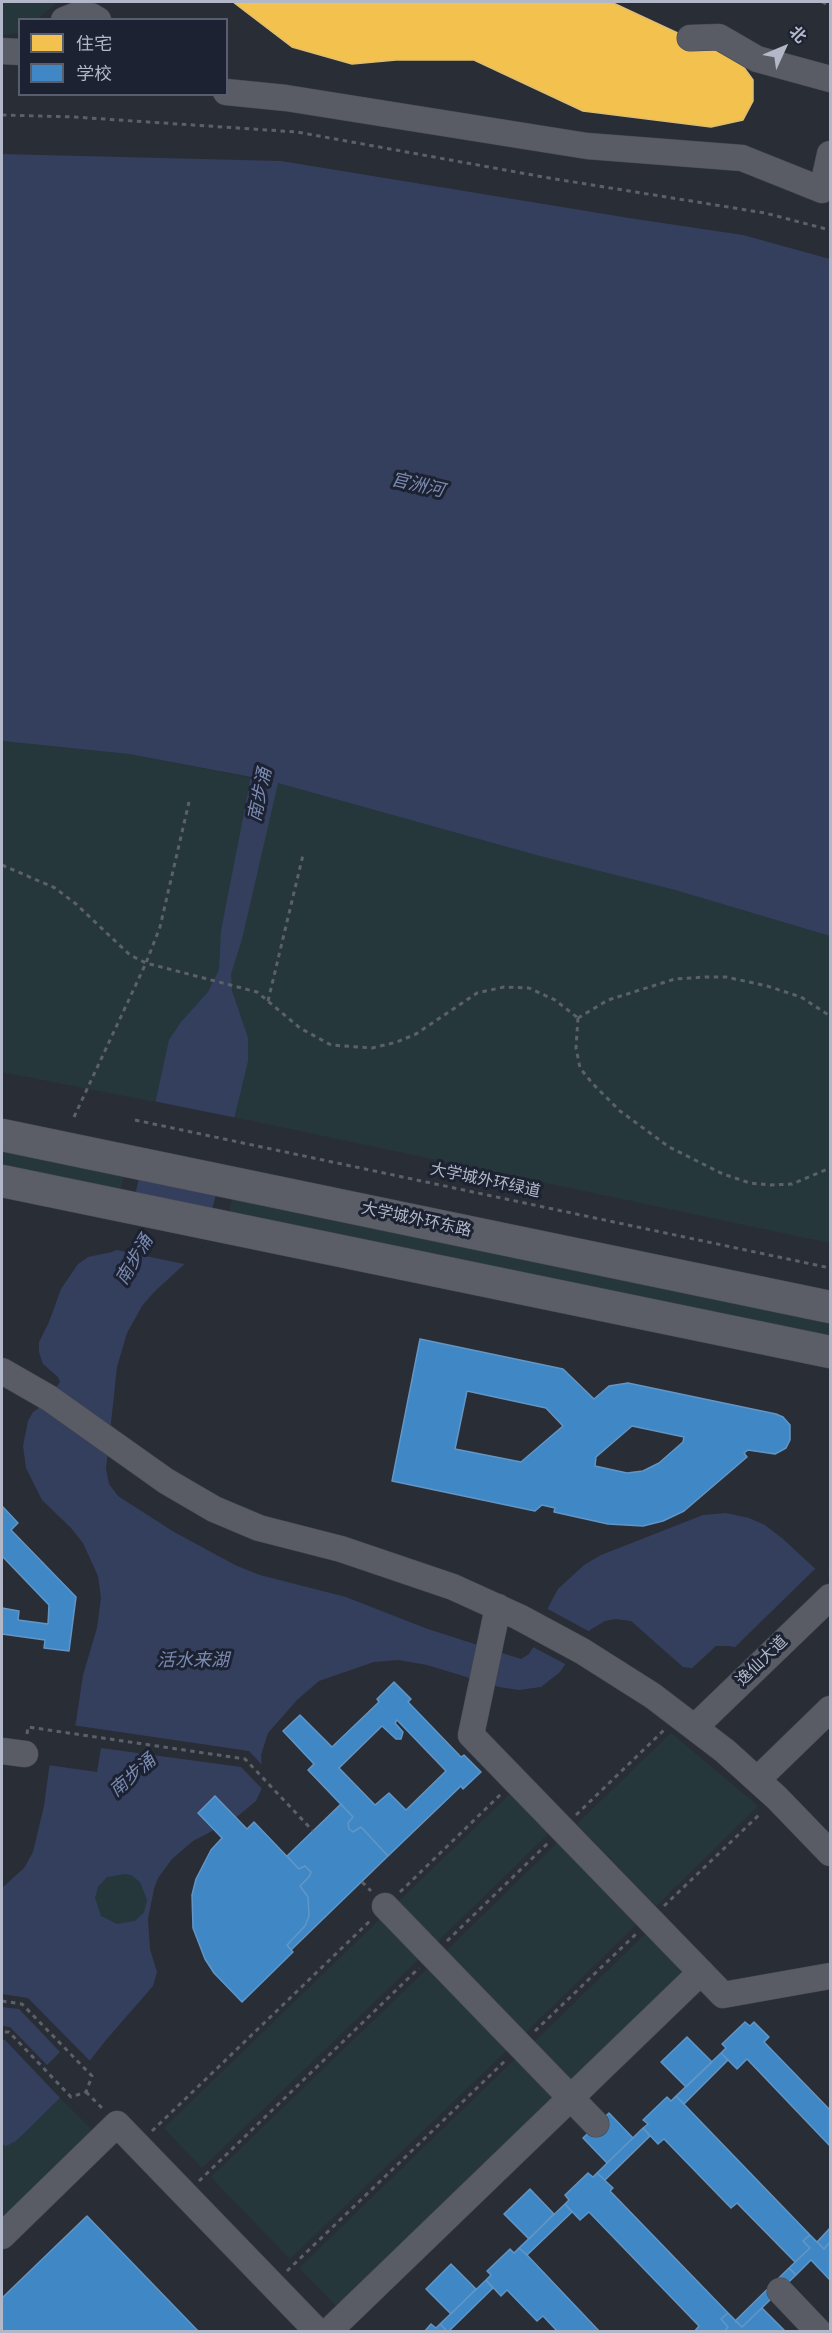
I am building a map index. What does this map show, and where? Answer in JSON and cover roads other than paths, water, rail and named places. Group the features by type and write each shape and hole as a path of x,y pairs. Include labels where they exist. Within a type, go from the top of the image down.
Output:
{"main road":[{"name":"大学城外环东路","path":"2,1135 831,1307"},
{"path":"2,1181 831,1352"}],"street":[{"path":"690,38 719,37 757,59 831,79"},
{"path":"2,51 18,52"},
{"path":"2,69 18,69"},
{"path":"228,92 286,98 587,146 742,158 822,190 831,154"},
{"path":"2,1371 49,1398 191,1497 235,1519 276,1533 376,1560 453,1587 537,1626 582,1651 625,1677 695,1727 758,1779 831,1853"},
{"name":"逸仙大道","path":"695,1727 831,1597"},
{"path":"498,1607 471,1735 723,1995 831,1976"},
{"path":"758,1779 831,1709"},
{"path":"385,1906 596,2124"},
{"path":"328,2331 701,1972"},
{"path":"2,2236 117,2124 318,2331"},
{"path":"780,2291 819,2331"}],"water":[{"path":"2,154 281,161 743,235 830,259 830,936 675,890 536,855 278,783 242,939 231,974 232,991 248,1038 248,1061 207,1231 189,1260 142,1306 127,1333 117,1367 106,1469 109,1484 118,1496 174,1532 237,1566 260,1575 346,1597 425,1628 521,1659 529,1654 534,1646 543,1617 558,1589 584,1565 601,1555 703,1515 726,1513 749,1518 765,1525 783,1539 822,1575 791,1682 729,1646 716,1646 692,1668 683,1667 631,1621 616,1619 605,1621 590,1630 560,1672 541,1687 519,1690 499,1687 427,1665 398,1660 374,1662 319,1681 297,1700 268,1733 261,1755 263,1786 256,1801 233,1820 193,1841 172,1859 158,1878 148,1919 150,1949 157,1972 153,1986 62,2096 16,2141 6,2146 2,2144 2,1888 24,1868 33,1852 44,1806 50,1762 73,1731 76,1722 83,1675 97,1628 101,1598 98,1576 83,1543 42,1500 26,1468 23,1446 28,1421 33,1412 43,1405 60,1382 58,1377 43,1364 39,1342 61,1289 78,1264 88,1257 118,1249 126,1237 169,1040 181,1022 208,992 219,970 221,931 251,777 129,754 2,741","holes":["131,1875 140,1882 147,1900 144,1912 135,1921 117,1924 101,1916 95,1898 98,1887 107,1877"]}],"water label":[{"name":"官洲河","path":"417,487"},
{"name":"南步涌","path":"262,795"},
{"name":"南步涌","path":"136,1261"},
{"name":"活水来湖","path":"193,1662"},
{"name":"南步涌","path":"134,1777"}]}
